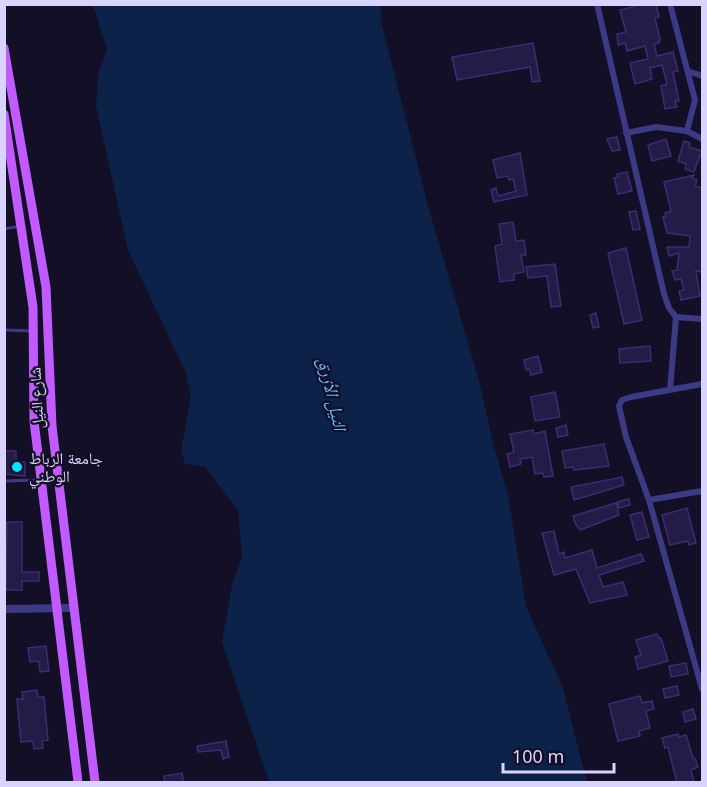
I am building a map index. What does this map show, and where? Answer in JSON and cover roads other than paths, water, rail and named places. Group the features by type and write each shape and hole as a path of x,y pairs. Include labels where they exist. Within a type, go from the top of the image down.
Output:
{"main road":[{"name":"شارع النيل","path":"4,48 46,287 49,399 95,783"},
{"name":"شارع النيل","path":"4,114 23,225 34,331 33,421 78,783"}],"street":[{"path":"597,4 664,294 669,308 676,317 670,390"},
{"path":"670,4 695,100 687,131"},
{"path":"688,71 702,76"},
{"path":"626,133 656,127 687,131 702,139"},
{"path":"676,317 702,320"},
{"path":"702,384 622,399 619,406 701,676 702,689"},
{"path":"649,501 702,491"},
{"path":"4,609 73,608"}],"lane":[{"path":"4,229 23,225"},
{"path":"4,330 34,331"},
{"path":"4,481 41,480"}],"water":[{"name":"النيل الأزرق","path":"93,5 381,5 381,21 428,206 480,384 494,447 508,495 526,606 563,688 587,782 269,782 222,642 232,586 242,556 238,510 205,467 185,464 181,451 191,395 185,371 128,250 96,106 98,74 107,50"}],"place":[{"name":"جامعة الرباط الوطني","path":"17,467"}]}
